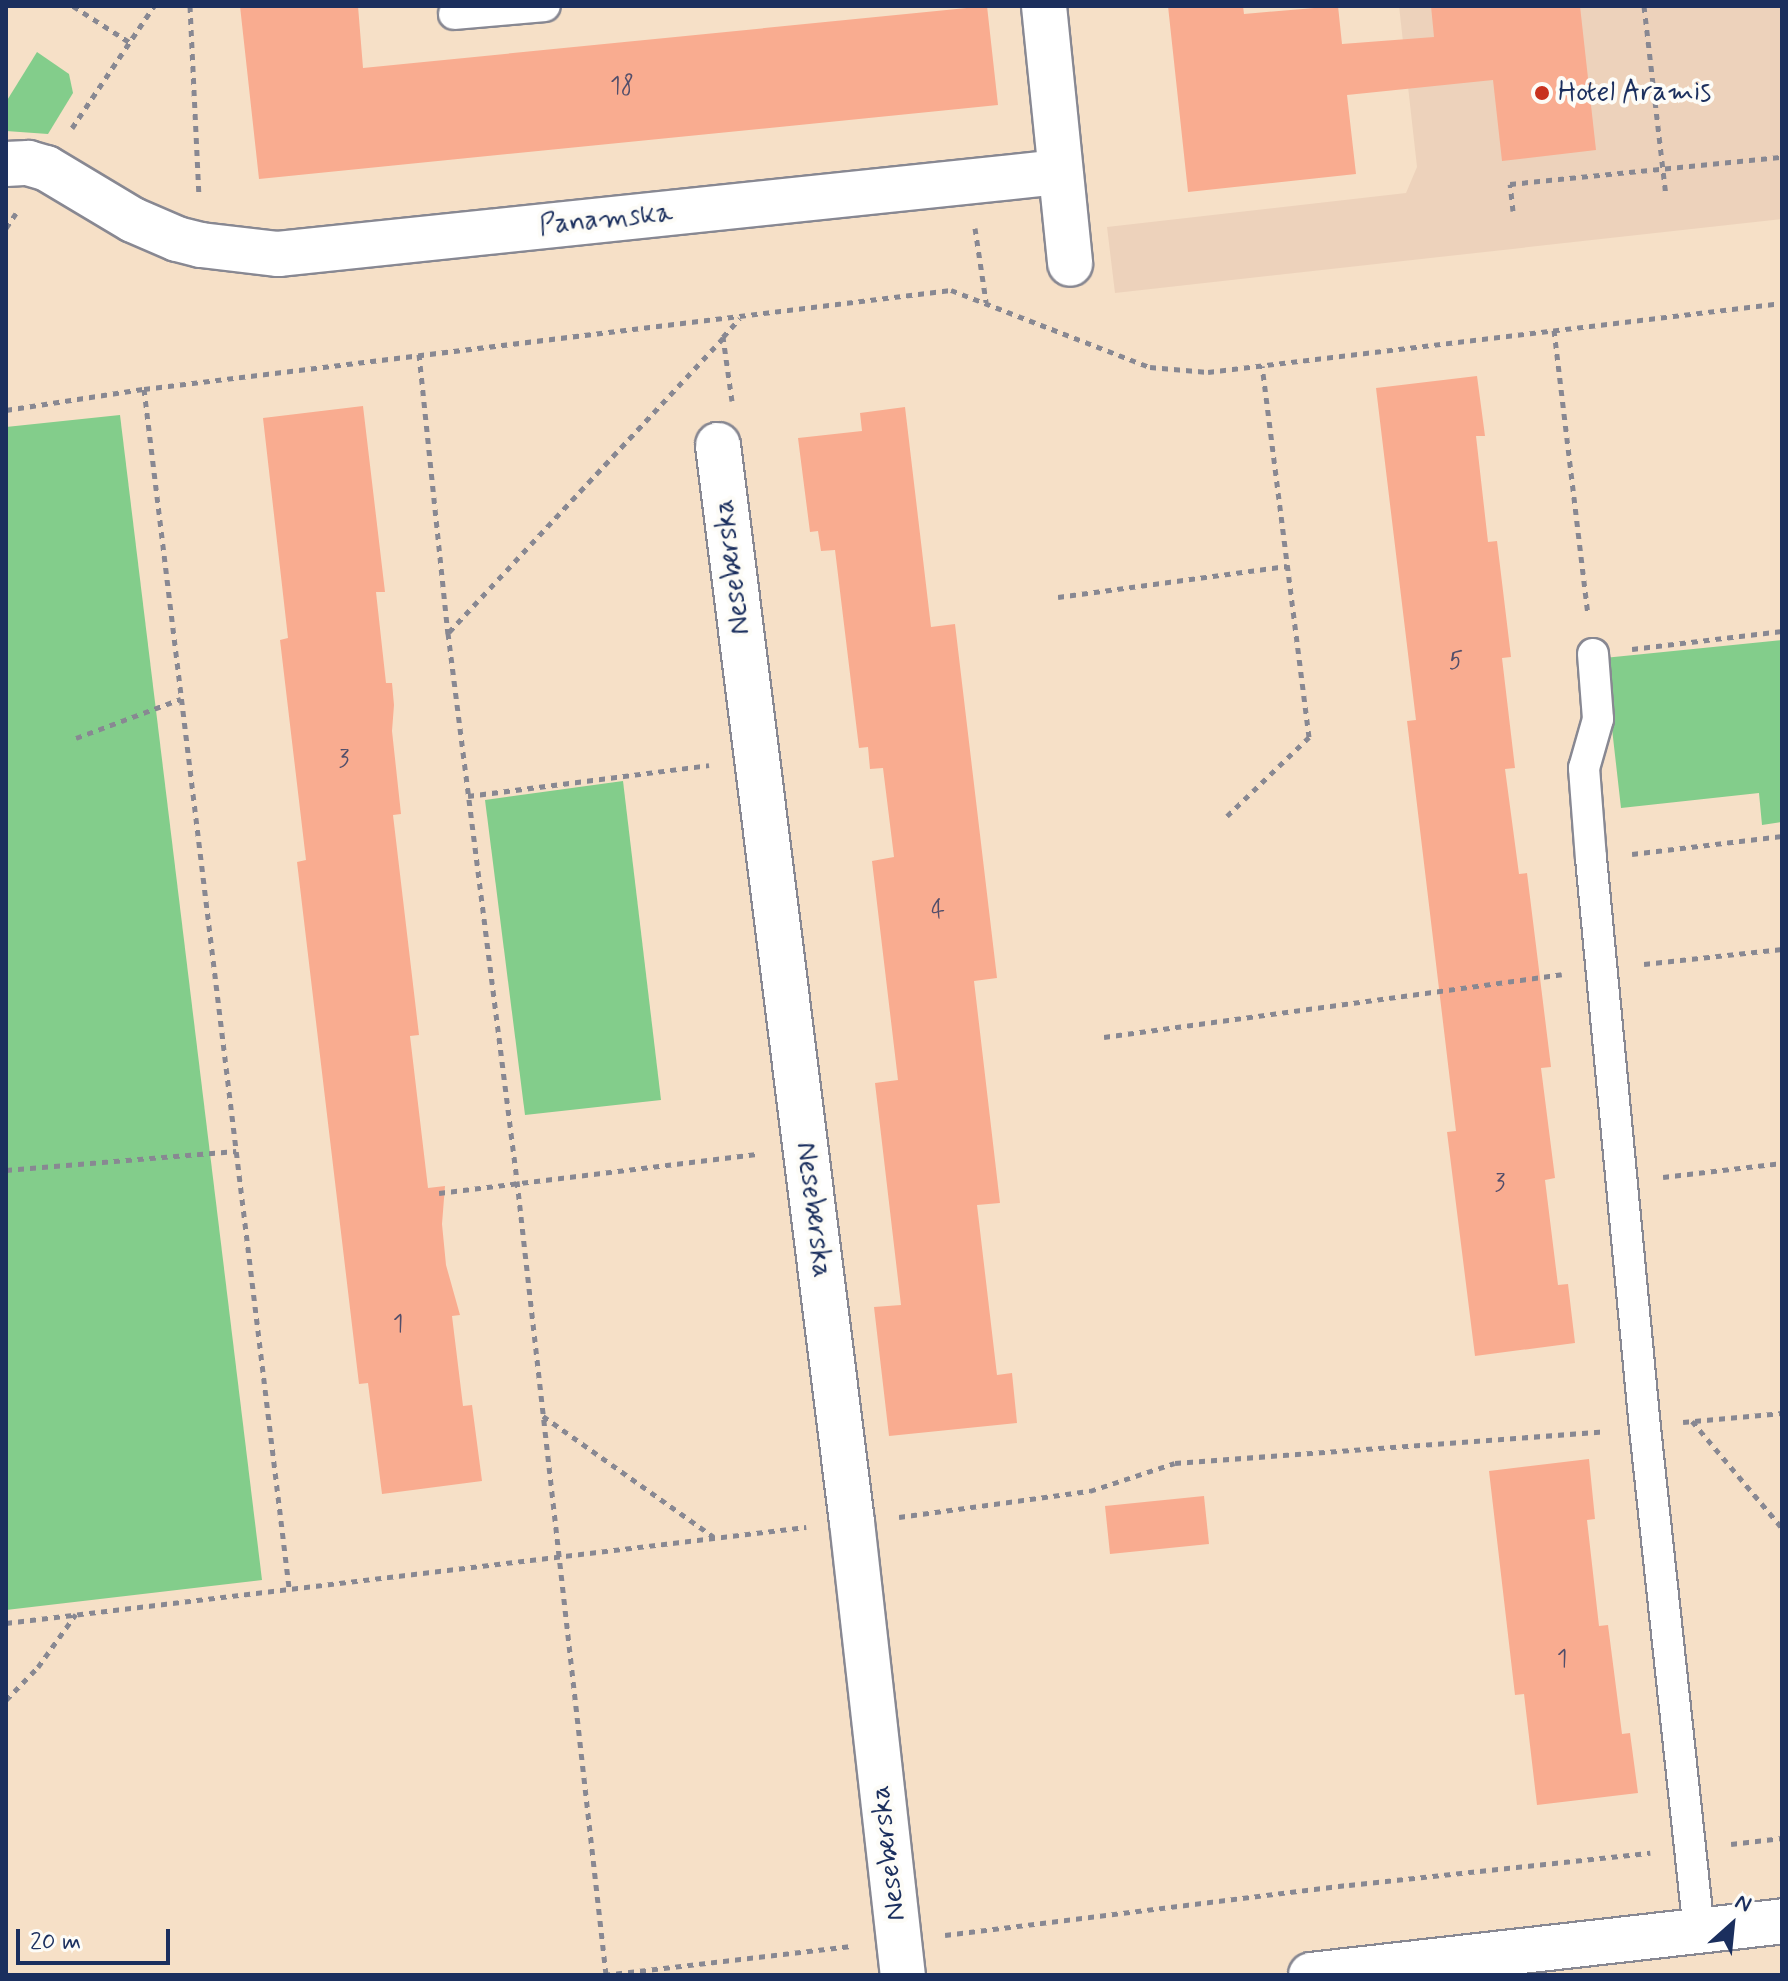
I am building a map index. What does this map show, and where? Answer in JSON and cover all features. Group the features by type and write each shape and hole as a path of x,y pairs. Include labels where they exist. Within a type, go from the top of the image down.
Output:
{"street":[{"path":"1044,6 1070,264"},
{"name":"Panamska","path":"26,166 177,239 278,254 1060,172"},
{"name":"Neseberska","path":"718,445 901,1958"},
{"path":"1322,1974 1782,1921"}],"lane":[{"path":"454,14 545,6"},
{"path":"1593,654 1598,719 1584,768 1591,858 1699,1932"}],"path":[{"path":"73,6 129,42"},
{"path":"26,166 129,42 154,6"},
{"path":"190,6 200,210"},
{"path":"1644,6 1666,195"},
{"path":"1513,211 1510,184 1782,157"},
{"path":"6,410 419,354 951,290 1150,367 1208,372 1782,303"},
{"path":"1554,330 1593,654 1782,631"},
{"path":"448,633 723,337"},
{"path":"419,354 448,633 517,1181 605,1975 901,1958 1349,1885 1782,1838"},
{"path":"1227,816 1309,737 1262,366"},
{"path":"144,389 289,1587"},
{"path":"1058,597 1287,566"},
{"path":"76,738 181,699"},
{"path":"468,796 756,759"},
{"path":"1591,858 1782,836"},
{"path":"1104,1037 1601,969 1782,949"},
{"path":"439,1193 517,1181 805,1149"},
{"path":"6,1170 236,1151"},
{"path":"1622,1183 1782,1163"},
{"path":"542,1415 715,1538"},
{"path":"1691,1420 1782,1528"},
{"path":"6,1700 38,1667 76,1614"}],"shaded area":[{"path":"1399,6 1782,6 1782,219 1115,293 1107,227 1406,193 1417,167"}],"green space":[{"path":"37,52 69,74 73,93 48,134 6,131 6,102"},
{"path":"120,415 262,1580 6,1610 6,427"},
{"path":"1782,640 1782,822 1762,825 1759,793 1621,808 1604,658"},
{"path":"623,781 661,1100 525,1115 485,800"}],"building":[{"path":"240,6 358,6 363,68 987,6 998,105 259,179"},
{"path":"1168,6 1243,6 1244,14 1338,6 1342,44 1434,37 1431,6 1580,6 1596,150 1502,161 1493,80 1347,95 1356,174 1188,192"},
{"path":"1477,376 1485,436 1476,436 1488,542 1497,541 1511,657 1502,658 1515,768 1505,769 1519,874 1527,873 1551,1067 1541,1068 1555,1178 1545,1180 1558,1285 1568,1284 1575,1343 1475,1356 1447,1132 1456,1131 1407,721 1416,720 1376,388"},
{"path":"363,406 385,592 376,592 386,683 392,683 394,705 392,731 401,814 393,815 419,1035 410,1036 428,1188 445,1186 442,1224 446,1265 460,1315 452,1316 463,1406 472,1405 482,1481 382,1494 368,1383 359,1384 297,862 306,860 280,640 288,638 263,418"},
{"path":"905,407 931,627 955,624 997,978 974,981 1000,1203 977,1205 997,1375 1012,1373 1017,1423 889,1436 874,1307 901,1305 875,1083 898,1080 872,861 894,857 883,768 870,769 868,747 859,748 835,550 821,551 818,531 810,532 798,438 862,431 860,413"},
{"path":"1589,1459 1595,1519 1587,1520 1599,1626 1608,1625 1622,1734 1630,1733 1638,1793 1537,1805 1524,1694 1515,1695 1489,1471"},
{"path":"1204,1496 1209,1544 1110,1554 1105,1506"}],"place":[{"name":"Hotel Aramis","path":"1542,93"}]}
